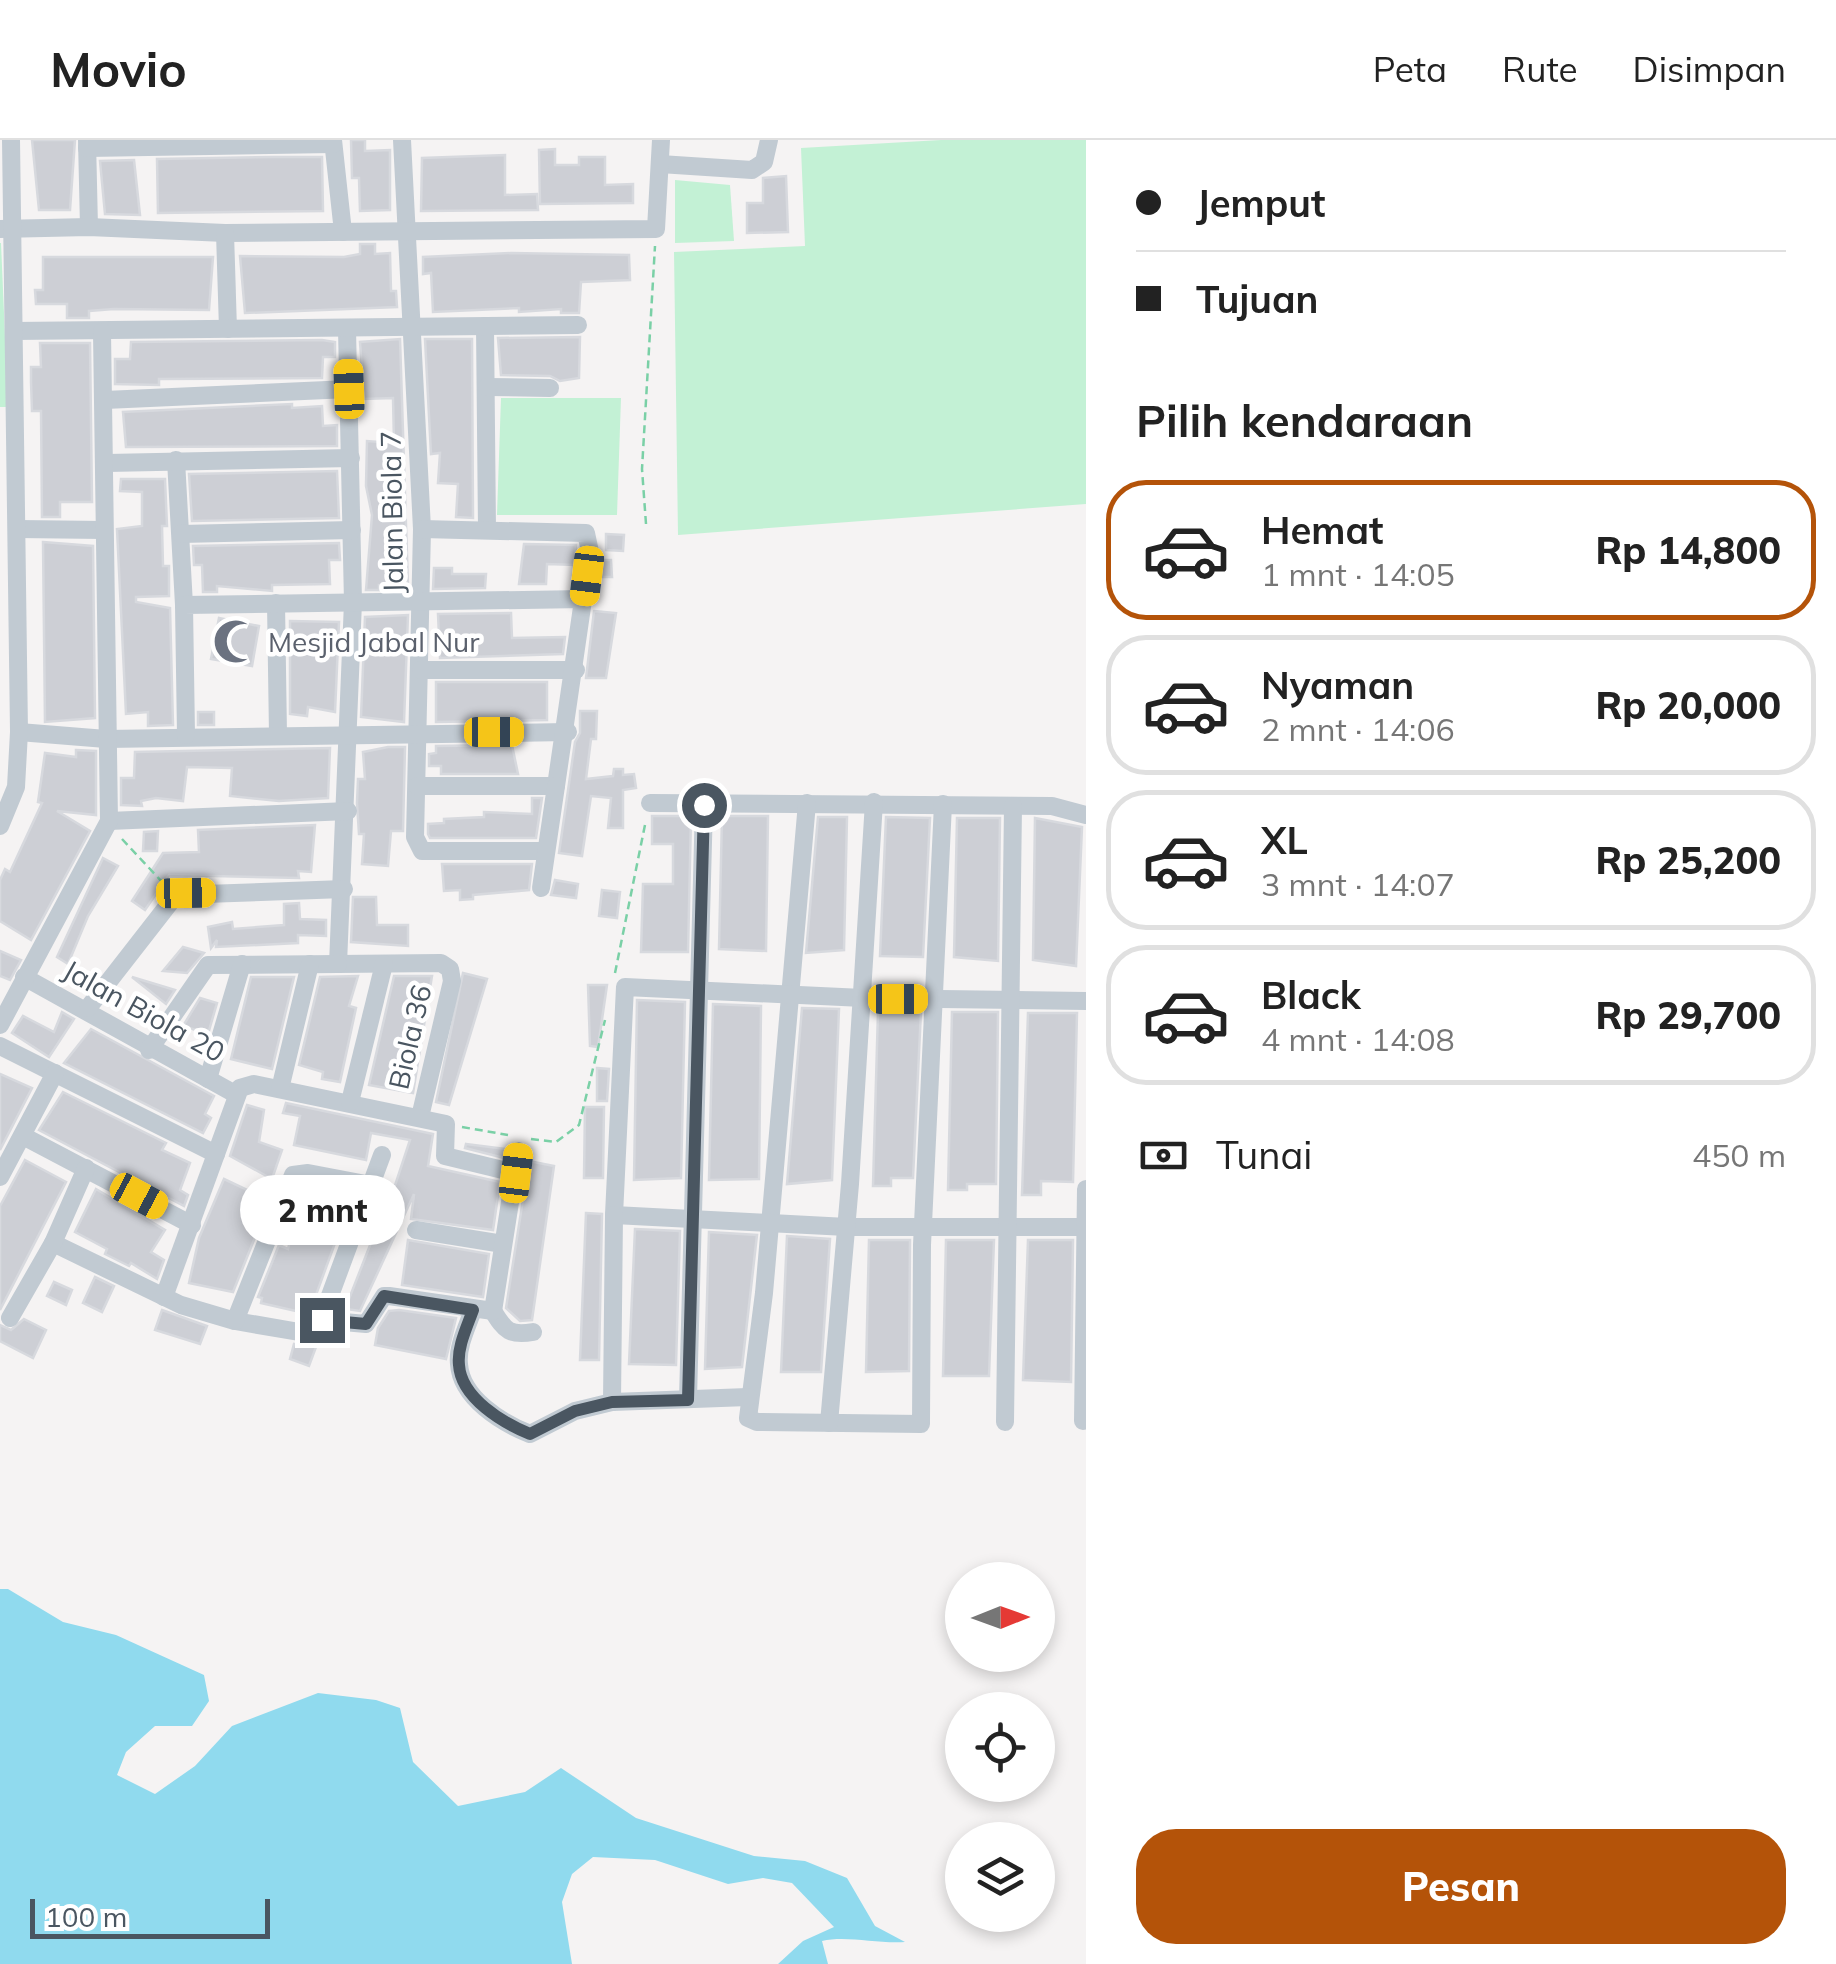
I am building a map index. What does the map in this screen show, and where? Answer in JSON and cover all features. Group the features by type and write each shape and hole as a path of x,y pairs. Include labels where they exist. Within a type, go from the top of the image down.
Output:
{"street":[{"path":"0,826 16,787 19,732 8,602 17,529 9,421 14,332 6,229 11,140"},
{"name":"Jalan Biola 7","path":"402,140 415,328 422,529 416,837 422,851 546,852"},
{"path":"6,229 89,227 225,233 656,229 660,140"},
{"path":"660,164 752,170 764,162 769,140"},
{"path":"89,227 87,144 333,142 343,232"},
{"path":"225,233 228,328"},
{"path":"485,326 487,530"},
{"path":"14,332 578,326"},
{"path":"338,964 348,812 353,602 347,329"},
{"path":"0,1025 110,820 102,332"},
{"path":"487,387 550,388"},
{"path":"105,400 349,389"},
{"path":"107,463 350,458"},
{"path":"176,460 186,735"},
{"path":"17,529 104,530"},
{"path":"422,529 586,533 590,552 576,670 542,888"},
{"path":"181,534 352,530"},
{"path":"184,604 584,600"},
{"path":"276,603 278,735"},
{"path":"421,670 576,670"},
{"path":"19,732 106,739 568,732"},
{"path":"418,786 556,786"},
{"path":"807,802 770,1223 748,1397 748,1418 752,1422 920,1424 922,1227 943,804"},
{"path":"829,1423 874,802"},
{"path":"650,804 874,802 1052,806 1086,815"},
{"path":"688,1400 704,805"},
{"path":"1005,1422 1013,806"},
{"path":"110,820 348,812"},
{"path":"88,1008 176,895 344,889"},
{"name":"Biola 36","path":"384,964 441,962 450,968 452,981 420,1117"},
{"path":"149,1050 205,968 242,964 384,964 350,1102"},
{"path":"208,1079 242,964"},
{"path":"280,1089 310,964"},
{"name":"Jalan Biola 20","path":"24,976 88,1008 149,1050 238,1095"},
{"path":"612,1402 614,1216 625,987 862,998 1086,1002"},
{"path":"0,1046 216,1154"},
{"path":"0,1177 55,1073"},
{"path":"164,1297 238,1095 246,1084 446,1124 445,1156 516,1173"},
{"path":"23,1136 192,1225"},
{"path":"518,1152 493,1310 505,1331 515,1335 534,1332"},
{"path":"53,1243 164,1297 235,1321 302,1335 315,1331 322,1320 382,1156"},
{"path":"10,1318 53,1243 86,1168"},
{"path":"235,1321 292,1175 308,1173 371,1185"},
{"path":"1083,1420 1086,1189"},
{"path":"614,1216 846,1227 1086,1227"},
{"path":"416,1230 504,1244"},
{"path":"322,1320 366,1324 384,1296 493,1310"},
{"path":"473,1310 458,1367 467,1388 491,1412 530,1434 575,1411 612,1402 748,1397"}],"path":[{"path":"646,524 642,469 656,229"},
{"path":"614,980 650,804"},
{"path":"110,820 140,862 176,895"},
{"path":"446,1124 556,1142 570,1135 579,1124 606,1017"}],"green space":[{"path":"941,140 1086,140 1086,504 678,535 674,252 805,246 801,148"},
{"path":"675,180 730,185 734,241 675,243"},
{"path":"1,243 8,407 0,407"},
{"path":"501,398 621,398 617,515 497,515"}],"water":[{"path":"0,1589 8,1589 63,1622 116,1635 204,1675 209,1701 192,1726 155,1726 126,1752 117,1775 155,1794 195,1766 232,1726 318,1693 376,1700 400,1708 413,1762 458,1806 525,1792 561,1768 636,1818 754,1856 805,1861 847,1878 875,1926 905,1942 822,1941 828,1964 778,1964 803,1941 834,1927 792,1883 763,1878 728,1884 655,1860 593,1857 572,1874 562,1902 572,1964 0,1964"}],"building":[{"path":"32,140 75,140 70,210 39,210"},
{"path":"351,140 365,140 365,151 390,150 390,210 360,211 359,178 352,178"},
{"path":"555,149 555,165 579,165 579,157 605,157 605,185 633,184 633,203 540,204 539,150"},
{"path":"505,155 505,195 537,194 538,210 421,211 422,158"},
{"path":"322,157 323,211 158,213 157,159"},
{"path":"134,160 140,215 105,214 100,161"},
{"path":"786,176 788,232 747,233 747,203 763,203 763,178"},
{"path":"360,244 375,244 375,254 390,253 391,291 396,291 397,307 245,313 240,256 344,257 360,254"},
{"path":"511,253 629,255 630,280 581,282 579,313 561,313 561,309 519,312 519,308 433,312 431,273 423,274 423,257"},
{"path":"43,257 213,257 209,310 114,309 89,311 89,318 67,318 67,304 36,304 35,290 43,290"},
{"path":"580,337 579,378 560,381 550,376 501,375 498,338"},
{"path":"400,339 408,587 379,585 379,590 366,590 372,515 366,486 367,441 394,443 393,398 364,399 360,342"},
{"path":"425,339 472,339 473,518 456,517 458,484 438,483 440,453 431,454"},
{"path":"131,342 335,342 335,357 323,357 322,378 159,379 159,385 115,384 115,359 130,359"},
{"path":"40,343 90,343 92,502 60,502 60,517 42,517 41,411 32,411 31,382 31,367 41,367"},
{"path":"292,404 292,408 322,406 323,426 337,425 337,446 126,447 123,412"},
{"path":"337,471 339,518 192,521 189,474"},
{"path":"121,479 165,479 167,526 162,526 163,566 169,566 169,596 136,597 136,602 170,608 173,725 148,726 148,712 126,714 117,529 142,526 142,492 120,491"},
{"path":"606,534 624,535 623,551 606,550"},
{"path":"43,542 93,546 95,718 45,722"},
{"path":"339,543 340,560 329,560 330,584 272,585 272,591 217,586 217,592 203,592 202,565 194,565 193,546"},
{"path":"524,544 576,545 575,565 547,564 546,584 519,584"},
{"path":"601,560 611,560 612,577 599,577"},
{"path":"434,568 452,568 452,574 486,574 485,588 433,589"},
{"path":"594,611 616,613 606,678 586,678"},
{"path":"511,613 512,638 565,637 563,654 440,658 438,614"},
{"path":"408,615 404,722 361,717 365,617"},
{"name":"Mesjid Jabal Nur","path":"219,618 259,626 252,666 211,659"},
{"path":"290,621 339,622 335,712 308,707 307,716 290,714"},
{"path":"436,682 547,682 547,720 436,722"},
{"path":"580,711 597,711 596,739 591,739 586,779 613,776 614,769 623,769 623,775 634,774 636,788 623,790 623,828 608,828 611,798 591,796 582,856 559,853 575,742 580,733"},
{"path":"198,712 214,712 214,725 198,725"},
{"path":"512,745 518,774 441,774 441,766 429,766 429,754 436,753 436,746"},
{"path":"405,747 403,831 391,831 388,866 362,864 364,834 359,834 357,803 358,779 365,779 363,752"},
{"path":"330,748 328,798 279,801 230,796 232,768 187,767 183,801 156,798 141,801 142,806 121,805 121,778 134,778 135,752"},
{"path":"76,750 96,751 96,815 57,811 90,831 31,940 0,921 0,880 5,869 10,872 42,803 38,802 45,753 76,757"},
{"path":"532,798 542,798 536,838 430,838 428,834 428,824 444,823 444,819 484,817 484,812 532,814"},
{"path":"652,816 691,816 688,952 641,952 643,884 673,884 673,844 652,844"},
{"path":"722,816 768,816 766,951 719,949"},
{"path":"818,817 847,817 844,950 806,953"},
{"path":"886,817 930,818 923,957 880,956"},
{"path":"957,818 1000,818 998,961 954,957"},
{"path":"1035,818 1082,827 1076,966 1033,960"},
{"path":"315,825 311,872 298,871 299,878 169,875 145,910 132,901 163,853 199,852 198,830"},
{"path":"158,831 157,851 143,851 144,832"},
{"path":"103,858 118,866 88,916 68,964 57,957"},
{"path":"442,864 532,864 529,890 473,895 473,899 460,900 460,890 444,891"},
{"path":"555,880 578,884 576,898 551,895"},
{"path":"602,890 620,892 617,918 599,916"},
{"path":"353,897 376,897 377,925 408,925 408,946 351,942"},
{"path":"299,903 300,919 326,920 326,936 298,935 298,943 216,947 217,940 211,948 208,927 232,922 233,929 284,925 284,904"},
{"path":"183,947 204,953 187,973 163,971"},
{"path":"0,951 21,960 10,980 0,976"},
{"path":"463,973 487,979 449,1105 436,1102"},
{"path":"358,976 349,1006 356,1008 340,1082 322,1079 323,1072 299,1065 320,977"},
{"path":"394,976 432,976 413,1093 369,1085"},
{"path":"132,977 175,990 166,1004"},
{"path":"251,977 294,977 272,1069 231,1059"},
{"path":"588,985 607,985 598,1047 590,1046"},
{"path":"200,998 217,1003 208,1034 183,1026"},
{"path":"637,1000 685,1002 681,1178 634,1180"},
{"path":"713,1004 761,1006 759,1179 709,1180"},
{"path":"802,1008 839,1009 832,1180 787,1184"},
{"path":"878,1011 921,1011 913,1178 891,1178 891,1186 873,1186"},
{"path":"62,1012 74,1019 49,1057 12,1033 23,1016 54,1032"},
{"path":"952,1012 998,1012 996,1184 967,1184 967,1190 948,1190"},
{"path":"1028,1013 1077,1013 1073,1182 1041,1181 1041,1195 1022,1195"},
{"path":"91,1029 214,1096 205,1114 211,1118 203,1133 64,1063"},
{"path":"597,1068 609,1069 607,1101 597,1101"},
{"path":"0,1074 32,1088 0,1150"},
{"path":"63,1092 166,1143 162,1150 190,1163 180,1190 188,1195 184,1206 39,1130"},
{"path":"286,1103 433,1134 428,1166 500,1182 493,1230 411,1219 414,1194 360,1311 339,1308 341,1303 347,1304 374,1235 378,1237 410,1140 371,1133 366,1160 294,1145 300,1116 283,1113"},
{"path":"247,1105 264,1110 259,1142 282,1150 272,1179 230,1156"},
{"path":"585,1107 604,1107 603,1178 584,1178"},
{"path":"466,1144 506,1149 504,1158 465,1148"},
{"path":"25,1160 66,1182 0,1310 0,1206"},
{"path":"529,1161 554,1166 532,1320 520,1321 506,1308"},
{"path":"224,1179 264,1198 259,1214 264,1215 233,1292 189,1283 199,1238"},
{"path":"302,1186 353,1194 309,1314 261,1303 262,1298 258,1297 279,1245 288,1249 297,1212 293,1211"},
{"path":"96,1189 165,1230 151,1252 164,1260 157,1279 131,1263 129,1266 105,1254 107,1249 75,1232"},
{"path":"586,1213 602,1214 599,1360 580,1360"},
{"path":"635,1229 680,1231 676,1365 629,1364"},
{"path":"709,1232 757,1235 742,1367 705,1369"},
{"path":"787,1236 830,1239 821,1372 781,1372"},
{"path":"408,1240 489,1254 483,1297 402,1285"},
{"path":"869,1240 910,1240 909,1371 866,1372"},
{"path":"946,1240 994,1240 989,1376 943,1376"},
{"path":"1028,1240 1073,1240 1071,1382 1023,1380"},
{"path":"95,1277 114,1286 102,1312 83,1303"},
{"path":"54,1282 72,1290 66,1305 47,1296"},
{"path":"162,1310 207,1326 200,1344 155,1330"},
{"path":"389,1311 456,1318 446,1359 375,1345 378,1328"},
{"path":"24,1319 46,1330 33,1358 0,1341 0,1325 11,1330"},
{"path":"294,1344 316,1347 309,1366 290,1359"}],"place":[{"name":"Mesjid Jabal Nur","path":"235,642"}],"route":[{"path":"322,1320 366,1324 384,1296 473,1310 458,1367 467,1388 491,1412 530,1434 542,1432 575,1411 612,1402 688,1400 704,805"}]}
